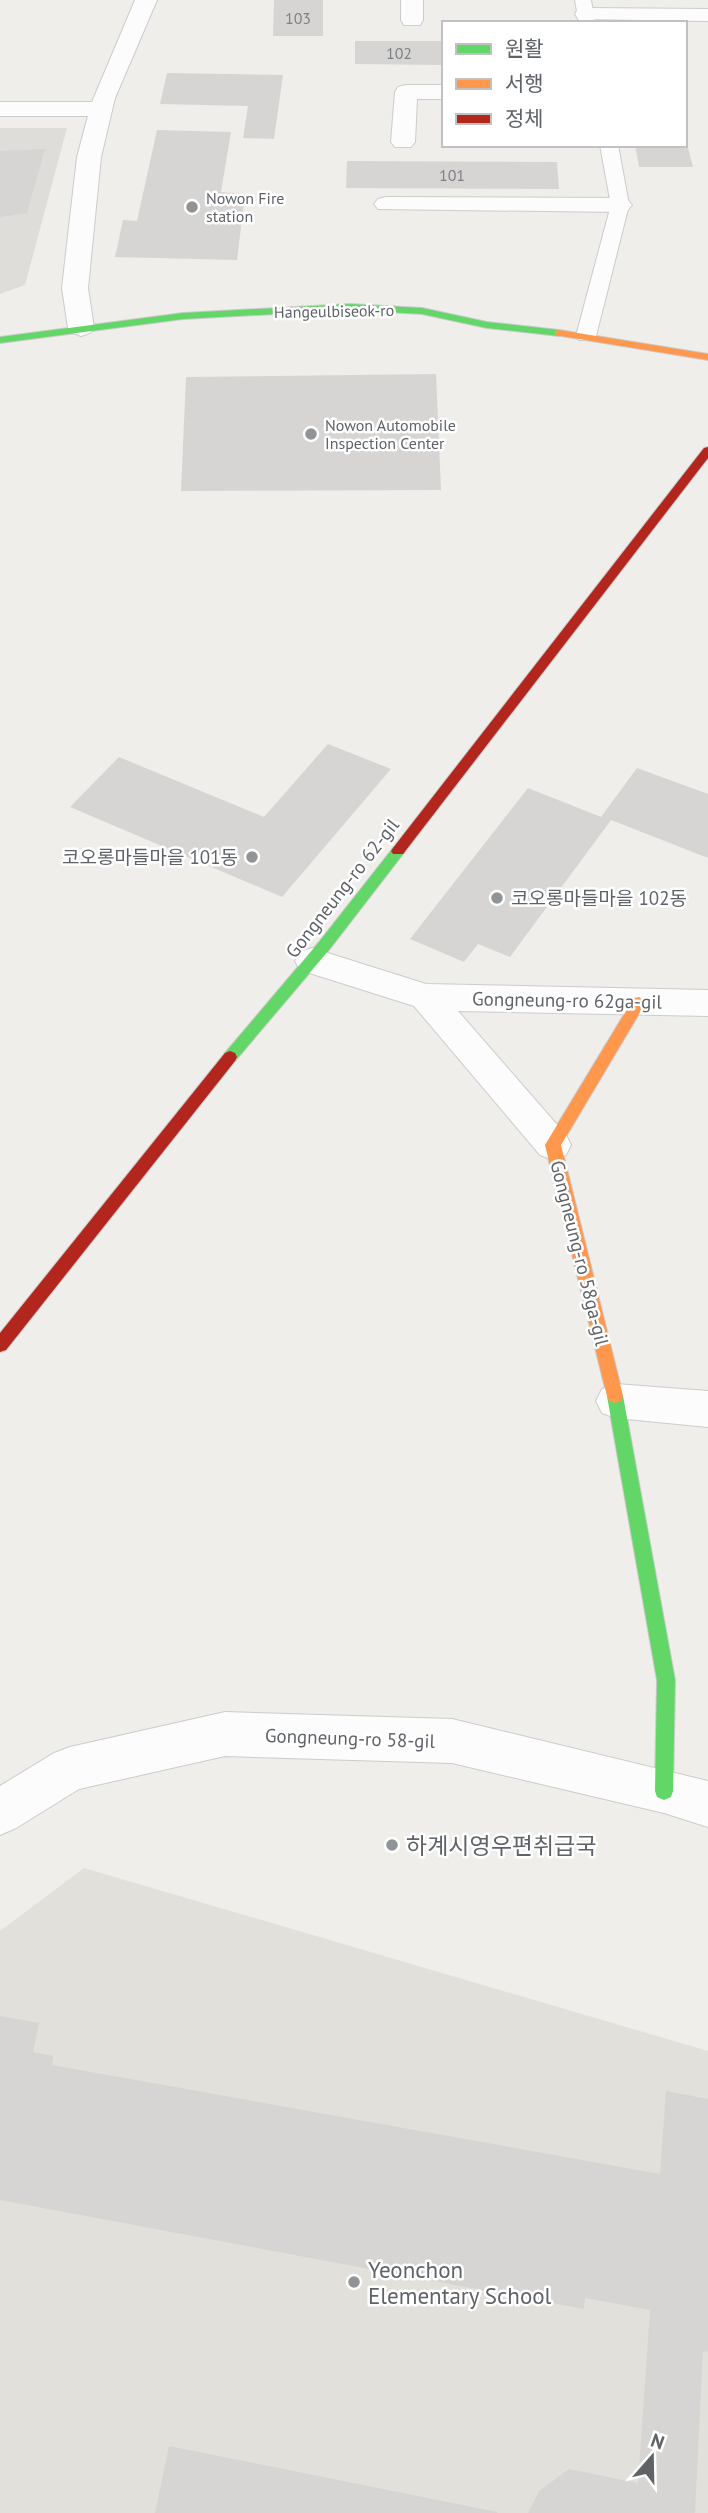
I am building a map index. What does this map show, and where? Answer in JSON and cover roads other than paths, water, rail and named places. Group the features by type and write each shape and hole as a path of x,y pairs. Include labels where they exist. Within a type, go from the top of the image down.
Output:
{"street":[{"path":"81,328 75,288 89,157 101,109 146,0"},
{"path":"586,12 708,15"},
{"path":"403,142 406,92 442,92"},
{"path":"0,109 101,109"},
{"path":"386,204 620,205"},
{"name":"Hangeulbiseok-ro","path":"0,340 183,316 350,307 422,311 487,325 586,336 708,357"},
{"name":"Gongneung-ro 62-gil","path":"0,1345 216,1074 312,961 708,450"},
{"name":"Gongneung-ro 62ga-gil","path":"312,961 426,997 708,1003"},
{"name":"Gongneung-ro 62ga-gil","path":"426,997 553,1146"},
{"name":"Gongneung-ro 58ga-gil","path":"639,1002 553,1146 616,1401 666,1680 664,1791"},
{"path":"616,1401 708,1409"},
{"name":"Gongneung-ro 58-gil","path":"0,1812 70,1769 225,1734 452,1741 664,1791 708,1804"}],"lane":[{"path":"586,336 620,205 609,147"}],"place":[{"name":"Nowon Fire station","path":"192,207"},
{"name":"Nowon Automobile Inspection Center","path":"311,434"},
{"name":"코오롱마들마을 101동","path":"252,857"},
{"name":"코오롱마들마을 102동","path":"497,898"},
{"name":"하계시영우편취급국","path":"392,1845"},
{"name":"Yeonchon Elementary School","path":"354,2282"}]}
